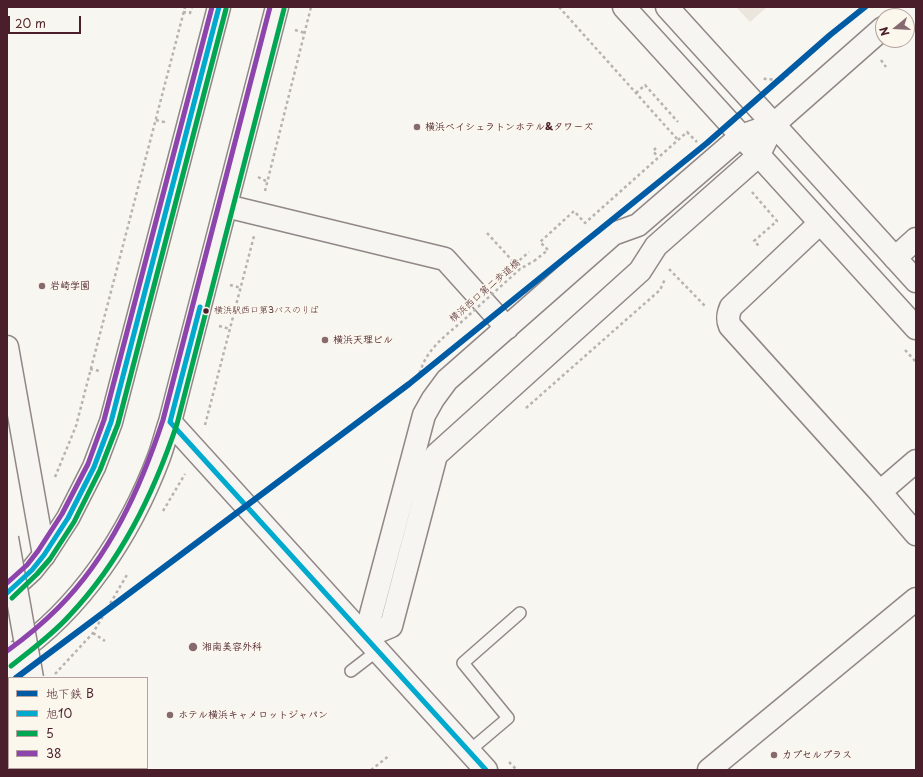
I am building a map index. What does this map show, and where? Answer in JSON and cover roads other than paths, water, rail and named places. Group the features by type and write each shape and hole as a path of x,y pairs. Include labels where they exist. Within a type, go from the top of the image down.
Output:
{"main road":[{"path":"7,593 38,562 68,518 94,467 112,422 219,7"},
{"path":"7,660 40,635 72,604 98,572 122,537 142,498 160,456 277,7"},
{"path":"624,7 916,328"},
{"path":"667,7 916,281"},
{"path":"371,644 424,415 433,399 447,380 613,234 638,225 741,136 773,125 875,35"},
{"path":"371,644 391,626 436,455 640,271 656,246 758,156 773,125"},
{"path":"226,206 444,259 507,328"},
{"path":"820,223 731,307 728,321 730,326 916,534"},
{"path":"895,258 916,239"},
{"path":"7,347 38,562"},
{"path":"170,422 486,770"},
{"path":"880,492 916,461"},
{"path":"7,538 32,677"},
{"path":"712,769 916,599"},
{"path":"7,652 12,677"},
{"path":"7,765 8,770"}],"lane":[{"path":"469,751 508,718 463,663 520,613"},
{"path":"352,671 371,644"}],"metro line":[{"name":"B","path":"17,677 409,384 707,143 830,35 865,7"}],"place":[{"name":"横浜ベイシェラトンホテル&タワーズ","path":"417,127"},
{"name":"岩崎学園","path":"42,286"},
{"name":"横浜駅西口第3バスのりば","path":"206,311"},
{"name":"横浜天理ビル","path":"325,340"},
{"name":"湘南美容外科","path":"193,647"},
{"name":"ホテル横浜キャメロットジャパン","path":"170,715"},
{"name":"カプセルプラス","path":"774,755"}]}
